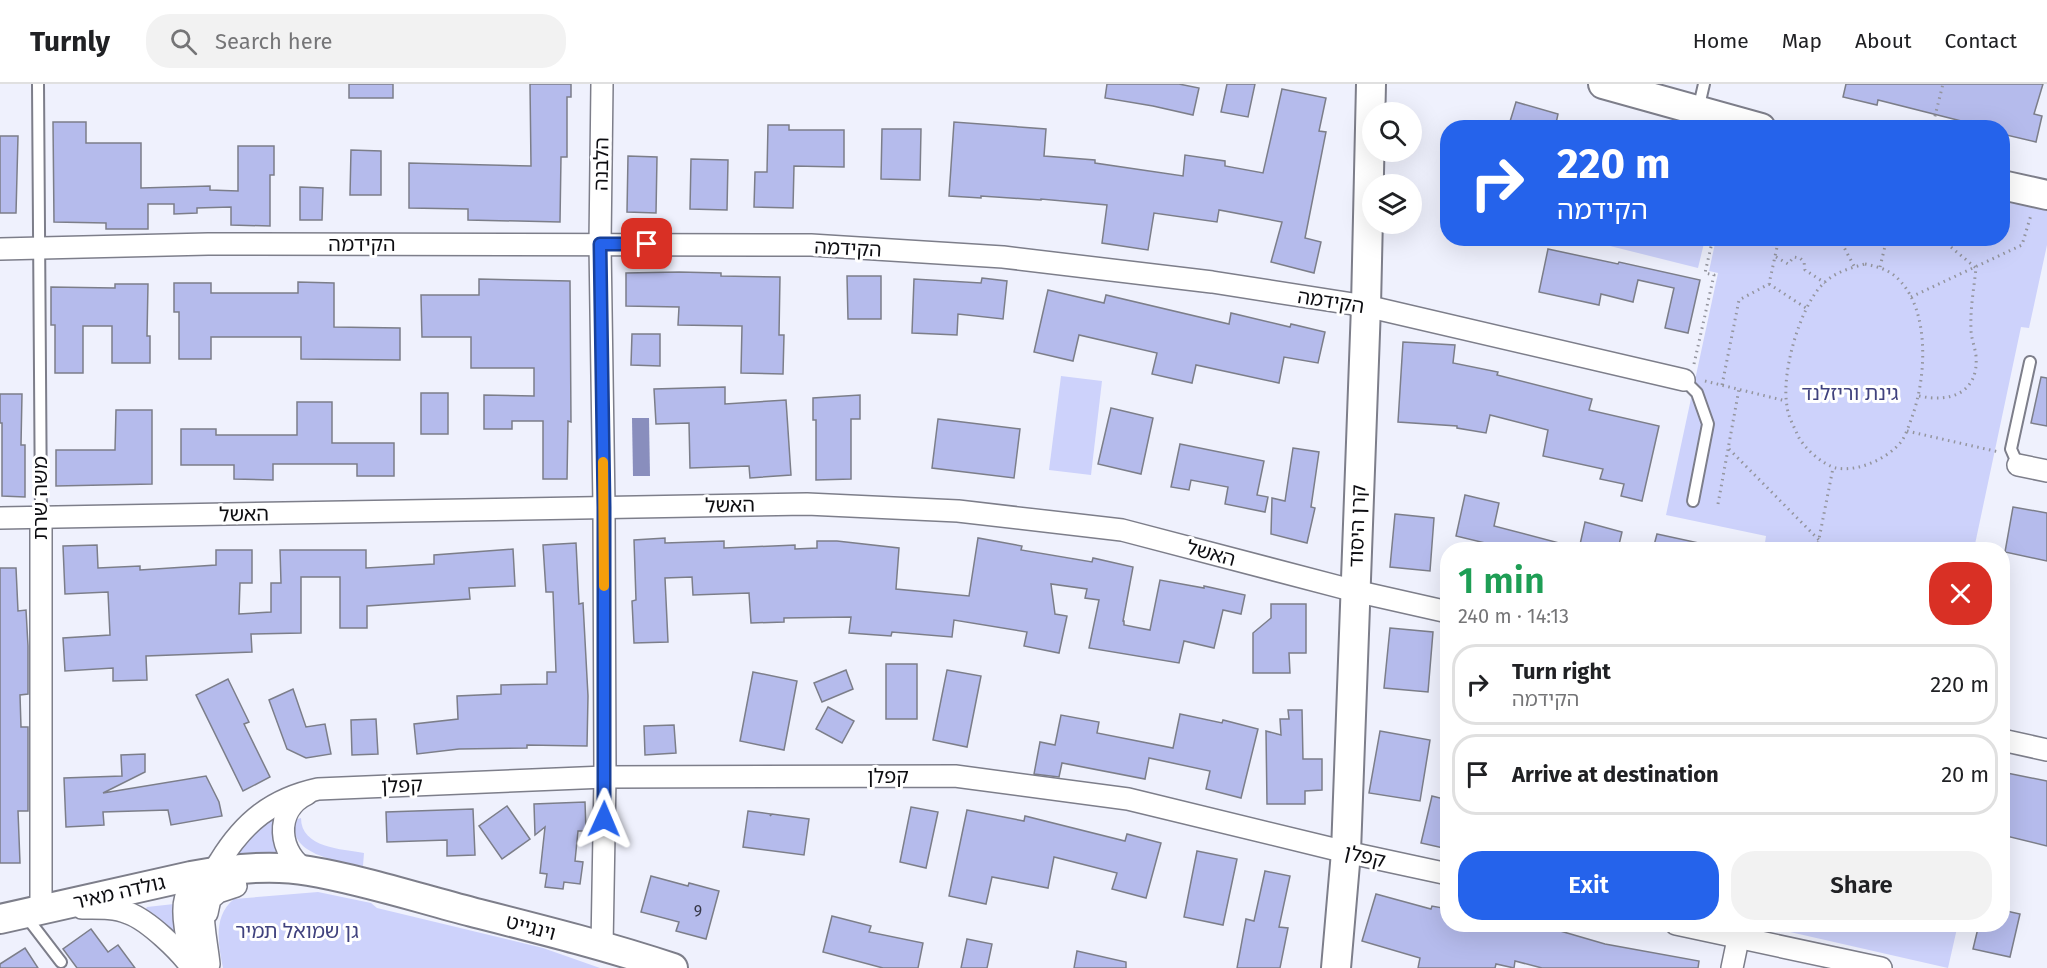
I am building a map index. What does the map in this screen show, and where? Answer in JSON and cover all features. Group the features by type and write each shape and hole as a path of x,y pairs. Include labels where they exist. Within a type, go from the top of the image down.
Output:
{"street":[{"name":"הלבנה","path":"602,84 600,244 605,777 602,946"},
{"name":"קרן היסוד","path":"1336,968 1346,852 1366,306 1371,84"},
{"path":"1603,84 1701,97 1746,120"},
{"path":"2010,187 2042,194"},
{"name":"הקידמה","path":"0,249 208,244 811,245 1003,257 1212,282 1366,306 1688,381"},
{"path":"2016,460 2047,471"},
{"name":"האשל","path":"0,518 807,504 970,512 1122,530 1354,591 1440,610"},
{"name":"משה שרת","path":"37,912 40,518"},
{"path":"2010,742 2047,750"},
{"name":"קפלן","path":"211,880 236,837 256,817 278,802 299,793 318,789 605,777 955,776 1128,799 1440,872"},
{"path":"308,870 297,865 290,854 285,841 285,821 293,805 302,796 318,789"},
{"name":"וינגייט","path":"211,880 285,869 308,870 602,946 627,961 673,968"},
{"path":"211,880 218,892 210,899 207,908 201,967 189,946 183,901 211,880"},
{"name":"גולדה מאיר","path":"37,912 211,880"},
{"name":"וינגייט","path":"211,880 321,881 389,890"},
{"path":"37,912 108,908 131,914 201,967"},
{"path":"1732,968 1740,932"},
{"path":"1744,932 1881,968"}],"lane":[{"name":"משה שרת","path":"38,84 40,518"},
{"path":"2016,460 2011,448 2030,362"},
{"path":"1688,381 1697,393 1708,424 1694,501"},
{"path":"37,912 61,963"}],"path":[{"path":"1934,120 1943,84"},
{"path":"1911,297 2022,245 2042,194"},
{"path":"1711,246 1705,273 1714,275 1688,381 1722,385 1786,401"},
{"path":"1722,385 1739,300 1769,284 1777,246"},
{"path":"1843,246 1854,267"},
{"path":"1880,267 1885,246"},
{"path":"1950,246 1976,268"},
{"path":"1775,256 1788,264 1791,259 1800,258 1804,261 1805,270 1825,283"},
{"path":"1865,264 1880,267 1901,282 1911,297 1924,360 1919,396 1901,442 1874,462 1851,469 1833,468 1815,456 1801,440 1790,419 1786,401 1789,359 1806,308 1825,283 1847,268 1865,264"},
{"path":"1919,396 1939,399 1958,395 1966,388 1974,373 1976,353 1971,329 1976,268"},
{"path":"1769,284 1806,308"},
{"path":"1718,504 1739,389"},
{"path":"1907,431 2016,460"},
{"path":"1728,449 1819,540"},
{"path":"1819,540 1833,468"}],"green space":[{"name":"גינת וריזלנד","path":"2010,202 2047,210 2047,245 2029,328 2021,327 1975,542 1765,542 1766,536 1666,515 1718,273 1709,271 1714,246 2010,246"},
{"path":"1610,246 1703,246 1698,268"},
{"path":"1061,376 1102,381 1091,475 1049,470"},
{"path":"279,809 287,857 235,865 237,847"},
{"path":"301,818 303,828 315,841 334,848 364,853 363,866 329,859 306,848 298,841 295,831 297,819"},
{"name":"גן שמואל תמיר","path":"318,892 371,903 377,908 543,948 600,968 223,968 219,940 220,922 227,906 234,899"},
{"path":"174,904 184,944 144,912 147,907"},
{"path":"1790,932 1956,932 1948,968"}],"shaded area":[{"path":"632,418 649,418 650,476 633,476"}],"building":[{"path":"349,84 393,84 393,98 349,98"},
{"path":"530,84 571,84 571,97 567,97 567,157 561,157 560,222 468,220 468,209 409,208 409,163 531,166"},
{"path":"1107,84 1179,84 1199,88 1193,115 1105,98"},
{"path":"1227,84 1255,84 1248,117 1221,112"},
{"path":"1846,84 2043,84 2034,114 2042,116 2036,142 2010,136 2010,120 1957,120 1878,100 1877,105 1843,97"},
{"path":"1282,89 1326,98 1319,131 1326,132 1305,238 1321,242 1314,273 1271,262 1282,222 1219,210 1217,222 1154,213 1148,250 1102,243 1107,205 1041,199 949,196 954,122 1046,129 1044,156 1095,160 1095,163 1183,176 1185,155 1225,161 1225,166 1263,173"},
{"path":"1516,102 1558,114 1557,120 1510,120"},
{"path":"53,122 86,122 86,143 141,143 141,188 210,186 210,190 238,191 238,146 274,146 274,175 270,175 270,226 231,225 231,207 197,208 197,213 174,214 174,204 148,204 148,229 106,229 106,223 54,222"},
{"path":"768,125 789,125 789,130 844,130 844,167 794,166 793,208 754,207 755,172 767,172"},
{"path":"882,129 921,129 920,180 881,179"},
{"path":"0,136 18,136 16,213 0,213"},
{"path":"351,150 381,151 381,195 350,195"},
{"path":"628,156 657,157 656,213 627,212"},
{"path":"691,159 728,160 727,210 690,209"},
{"path":"300,187 323,188 322,220 300,220"},
{"path":"1548,249 1700,280 1688,333 1665,328 1674,288 1638,280 1633,302 1601,294 1599,305 1539,292"},
{"path":"626,273 721,273 721,276 780,277 779,335 784,335 783,374 741,373 742,326 678,325 679,307 626,306"},
{"path":"847,276 881,276 881,319 848,319"},
{"path":"982,278 1007,281 1003,319 958,314 957,335 912,333 914,279 981,283"},
{"path":"479,279 570,281 571,422 568,421 567,479 543,479 543,421 512,421 512,429 484,429 484,395 534,396 534,368 471,368 471,337 422,337 421,295 479,295"},
{"path":"298,282 334,283 334,327 400,328 400,360 301,359 301,337 211,337 211,359 179,359 179,312 174,312 174,283 211,283 211,293 298,293"},
{"path":"115,284 148,284 147,336 150,336 150,363 112,363 112,326 83,326 83,373 55,373 55,325 51,325 51,287 115,288"},
{"path":"1048,290 1104,303 1106,295 1229,324 1231,313 1290,327 1291,324 1325,332 1318,363 1284,357 1279,383 1196,365 1192,383 1152,374 1157,353 1079,335 1073,361 1034,352"},
{"path":"632,334 660,334 660,366 631,365"},
{"path":"1403,342 1455,345 1453,363 1498,372 1497,375 1592,399 1589,410 1659,426 1642,501 1621,496 1624,484 1600,479 1603,469 1543,456 1548,430 1490,415 1486,433 1457,428 1457,426 1398,422"},
{"path":"2041,377 2047,378 2047,426 2031,423"},
{"path":"725,387 725,404 786,400 791,475 750,478 749,466 690,468 689,423 656,424 654,389"},
{"path":"421,393 448,393 448,434 421,434"},
{"path":"0,394 22,394 21,445 25,445 25,497 2,496"},
{"path":"860,395 860,419 851,419 851,479 816,480 816,420 813,420 813,398"},
{"path":"297,402 332,402 332,443 394,443 394,476 357,476 357,464 273,464 273,480 234,479 234,465 181,465 181,429 216,429 216,435 297,435"},
{"path":"1111,408 1153,418 1141,474 1098,464"},
{"path":"116,410 152,410 152,484 56,486 56,450 115,450"},
{"path":"938,419 1020,429 1014,478 932,468"},
{"path":"1180,444 1264,461 1257,495 1268,497 1265,512 1225,504 1228,487 1191,480 1189,490 1171,487"},
{"path":"1293,448 1319,452 1311,507 1315,508 1307,543 1271,534 1272,498 1285,501"},
{"path":"1465,495 1499,503 1494,526 1555,542 1481,542 1456,536"},
{"path":"2013,507 2047,513 2047,561 2010,553 2010,542 2007,542"},
{"path":"1395,514 1434,518 1430,571 1390,567"},
{"path":"1585,522 1622,532 1620,542 1581,542"},
{"path":"1657,534 1694,542 1655,542"},
{"path":"665,538 665,543 724,541 724,548 795,545 795,549 817,548 817,541 837,541 899,548 896,589 969,596 978,538 1022,546 1021,550 1092,562 1093,558 1133,567 1124,625 1150,630 1160,580 1245,595 1241,614 1223,610 1214,648 1184,641 1179,663 1089,648 1099,600 1085,598 1087,589 1051,584 1055,614 1067,616 1059,653 1024,646 1027,632 954,620 952,637 892,632 891,636 849,633 851,617 784,618 784,622 751,623 749,593 693,595 692,577 665,578 668,642 634,643 632,601 636,600 634,540"},
{"path":"576,543 579,604 583,603 588,696 587,746 527,745 527,748 459,749 417,754 414,724 458,719 457,696 501,694 501,685 547,684 547,672 556,672 553,592 546,592 543,545"},
{"path":"97,545 98,568 140,566 140,570 216,565 216,550 252,550 252,583 240,583 239,614 271,612 271,583 281,583 280,550 366,550 366,568 434,564 434,555 513,549 515,586 469,588 470,599 367,606 367,628 340,628 340,577 301,577 301,633 251,634 252,652 146,656 147,680 113,681 113,668 65,671 63,638 110,635 108,592 65,594 63,546"},
{"path":"0,568 16,568 18,611 26,610 28,694 20,695 21,727 28,727 28,811 18,811 20,863 0,863"},
{"path":"1271,604 1306,604 1306,653 1289,653 1290,673 1253,673 1253,633 1271,618"},
{"path":"1390,628 1433,632 1428,692 1384,688"},
{"path":"886,664 917,664 917,719 886,719"},
{"path":"846,670 853,689 822,702 814,683"},
{"path":"947,670 981,676 967,747 933,740"},
{"path":"753,672 797,681 784,750 740,741"},
{"path":"228,679 249,722 244,724 270,777 243,791 196,695"},
{"path":"293,689 306,727 325,724 331,754 306,758 287,749 269,700"},
{"path":"828,707 854,721 842,743 816,729"},
{"path":"1288,710 1302,710 1303,759 1322,759 1322,790 1305,791 1305,804 1267,804 1266,731 1281,735 1280,719 1289,719"},
{"path":"1180,714 1222,723 1223,720 1258,729 1241,798 1206,789 1210,771 1149,758 1145,779 1062,763 1059,777 1034,774 1040,742 1055,745 1061,715 1099,722 1097,733 1173,748"},
{"path":"376,719 378,754 352,755 351,720"},
{"path":"674,725 676,753 645,755 644,726"},
{"path":"1380,731 1430,740 1420,801 1369,793"},
{"path":"145,754 145,772 103,793 206,776 219,802 222,816 171,825 168,810 103,812 104,825 66,827 64,778 122,776 121,755"},
{"path":"2010,774 2047,781 2047,846 2010,837"},
{"path":"1432,796 1440,798 1440,847 1421,843"},
{"path":"585,802 586,831 578,831 575,861 583,862 580,884 564,882 563,889 545,887 547,874 540,873 545,827 535,835 534,804"},
{"path":"507,806 530,839 502,859 479,826"},
{"path":"911,807 938,812 926,868 900,862"},
{"path":"473,809 475,855 447,856 447,840 387,842 386,812"},
{"path":"967,810 1024,821 1025,816 1125,841 1127,834 1161,843 1146,898 1112,889 1117,873 1054,857 1048,888 992,877 986,904 949,896"},
{"path":"748,811 771,814 770,816 772,814 809,819 804,855 743,847"},
{"path":"1197,851 1237,859 1223,925 1184,917"},
{"path":"1265,871 1290,876 1279,927 1288,928 1280,968 1237,968 1246,919 1254,921"},
{"path":"651,876 719,891 706,939 676,931 679,922 641,912"},
{"path":"1376,894 1431,909 1432,906 1440,908 1440,932 1564,932 1605,944 1699,961 1698,968 1542,968 1515,961 1514,968 1496,964 1495,968 1418,968 1420,958 1362,941"},
{"path":"2010,912 2020,914 2010,957 1973,949 1977,932 2010,932"},
{"path":"832,916 871,926 869,932 923,943 918,968 883,968 823,952"},
{"path":"91,929 108,952 118,945 135,968 77,968 63,949"},
{"path":"967,939 992,944 987,968 961,968"},
{"path":"25,948 38,968 0,968 0,964"},
{"path":"1077,951 1126,962 1126,968 1074,968"}],"slow traffic":[{"path":"603,462 604,586"}],"route":[{"path":"604,819 604,507 600,244 647,244"}]}
